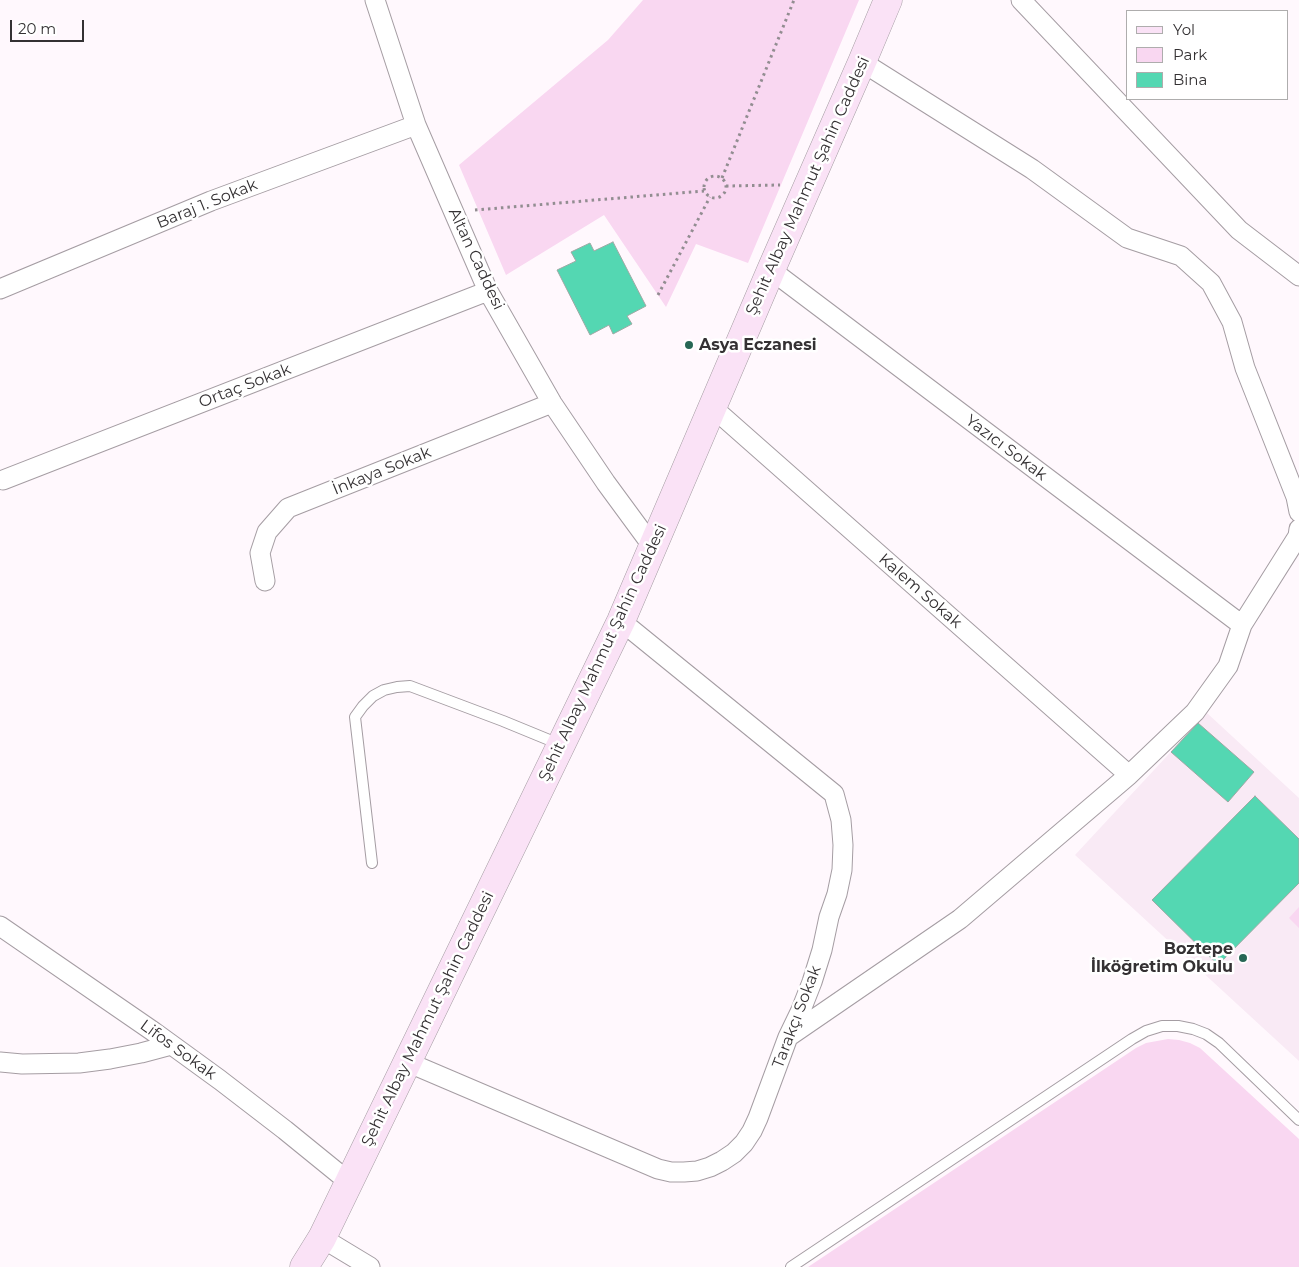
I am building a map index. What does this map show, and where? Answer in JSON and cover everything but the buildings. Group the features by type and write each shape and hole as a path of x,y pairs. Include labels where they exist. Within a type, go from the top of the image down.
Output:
{"street":[{"name":"Altan Caddesi","path":"375,0 416,124 488,292 552,403 606,483 653,547"},
{"name":"Şehit Albay Mahmut Şahin Caddesi","path":"304,1267 322,1238 621,621 888,0"},
{"path":"1021,0 1238,230 1299,276"},
{"path":"862,62 1032,170 1127,238 1181,256 1211,283 1232,322 1245,368 1296,497 1299,512"},
{"name":"Baraj 1. Sokak","path":"0,289 211,201 416,124"},
{"name":"Yazıcı Sokak","path":"771,270 1242,625"},
{"name":"Ortaç Sokak","path":"3,480 488,292"},
{"name":"İnkaya Sokak","path":"265,581 260,553 267,532 288,508 552,403"},
{"name":"Kalem Sokak","path":"712,407 1129,775"},
{"path":"788,1037 960,919 1129,775 1195,712 1228,666 1242,625 1298,536 1299,529"},
{"name":"Tarakçı Sokak","path":"407,1062 658,1169 670,1172 697,1171 722,1161 744,1143 752,1131 788,1037 812,982 837,894 842,870 843,845 834,794 621,621"},
{"name":"Lifos Sokak","path":"0,926 171,1044 256,1108 349,1182"},
{"path":"0,1062 22,1064 79,1063 141,1053 171,1044"},
{"path":"322,1238 370,1267"}],"lane":[{"path":"372,863 355,717 373,696 384,690 410,686 561,745"},
{"path":"791,1267 1132,1039 1146,1031 1162,1026 1178,1026 1206,1034 1218,1043 1299,1120"}],"path":[{"path":"722,178 794,0"},
{"path":"714,176 722,178 725,182 726,190 721,196 718,198 706,195 703,187 706,179 714,176"},
{"path":"726,186 808,184"},
{"path":"454,212 704,191"},
{"path":"658,295 710,197"}],"shaded area":[{"name":"Boztepe İlköğretim Okulu","path":"1207,713 1299,798 1299,1061 1075,855"}],"green space":[{"path":"643,0 859,0 748,263 696,244 666,307 604,215 506,275 459,165 608,40"},
{"path":"1299,907 1299,928 1289,918"},
{"path":"1168,1039 1190,1043 1200,1048 1299,1139 1299,1267 808,1267 1136,1048 1146,1043"}],"place":[{"name":"Asya Eczanesi","path":"689,345"},
{"name":"Boztepe İlköğretim Okulu","path":"1243,958"}]}
